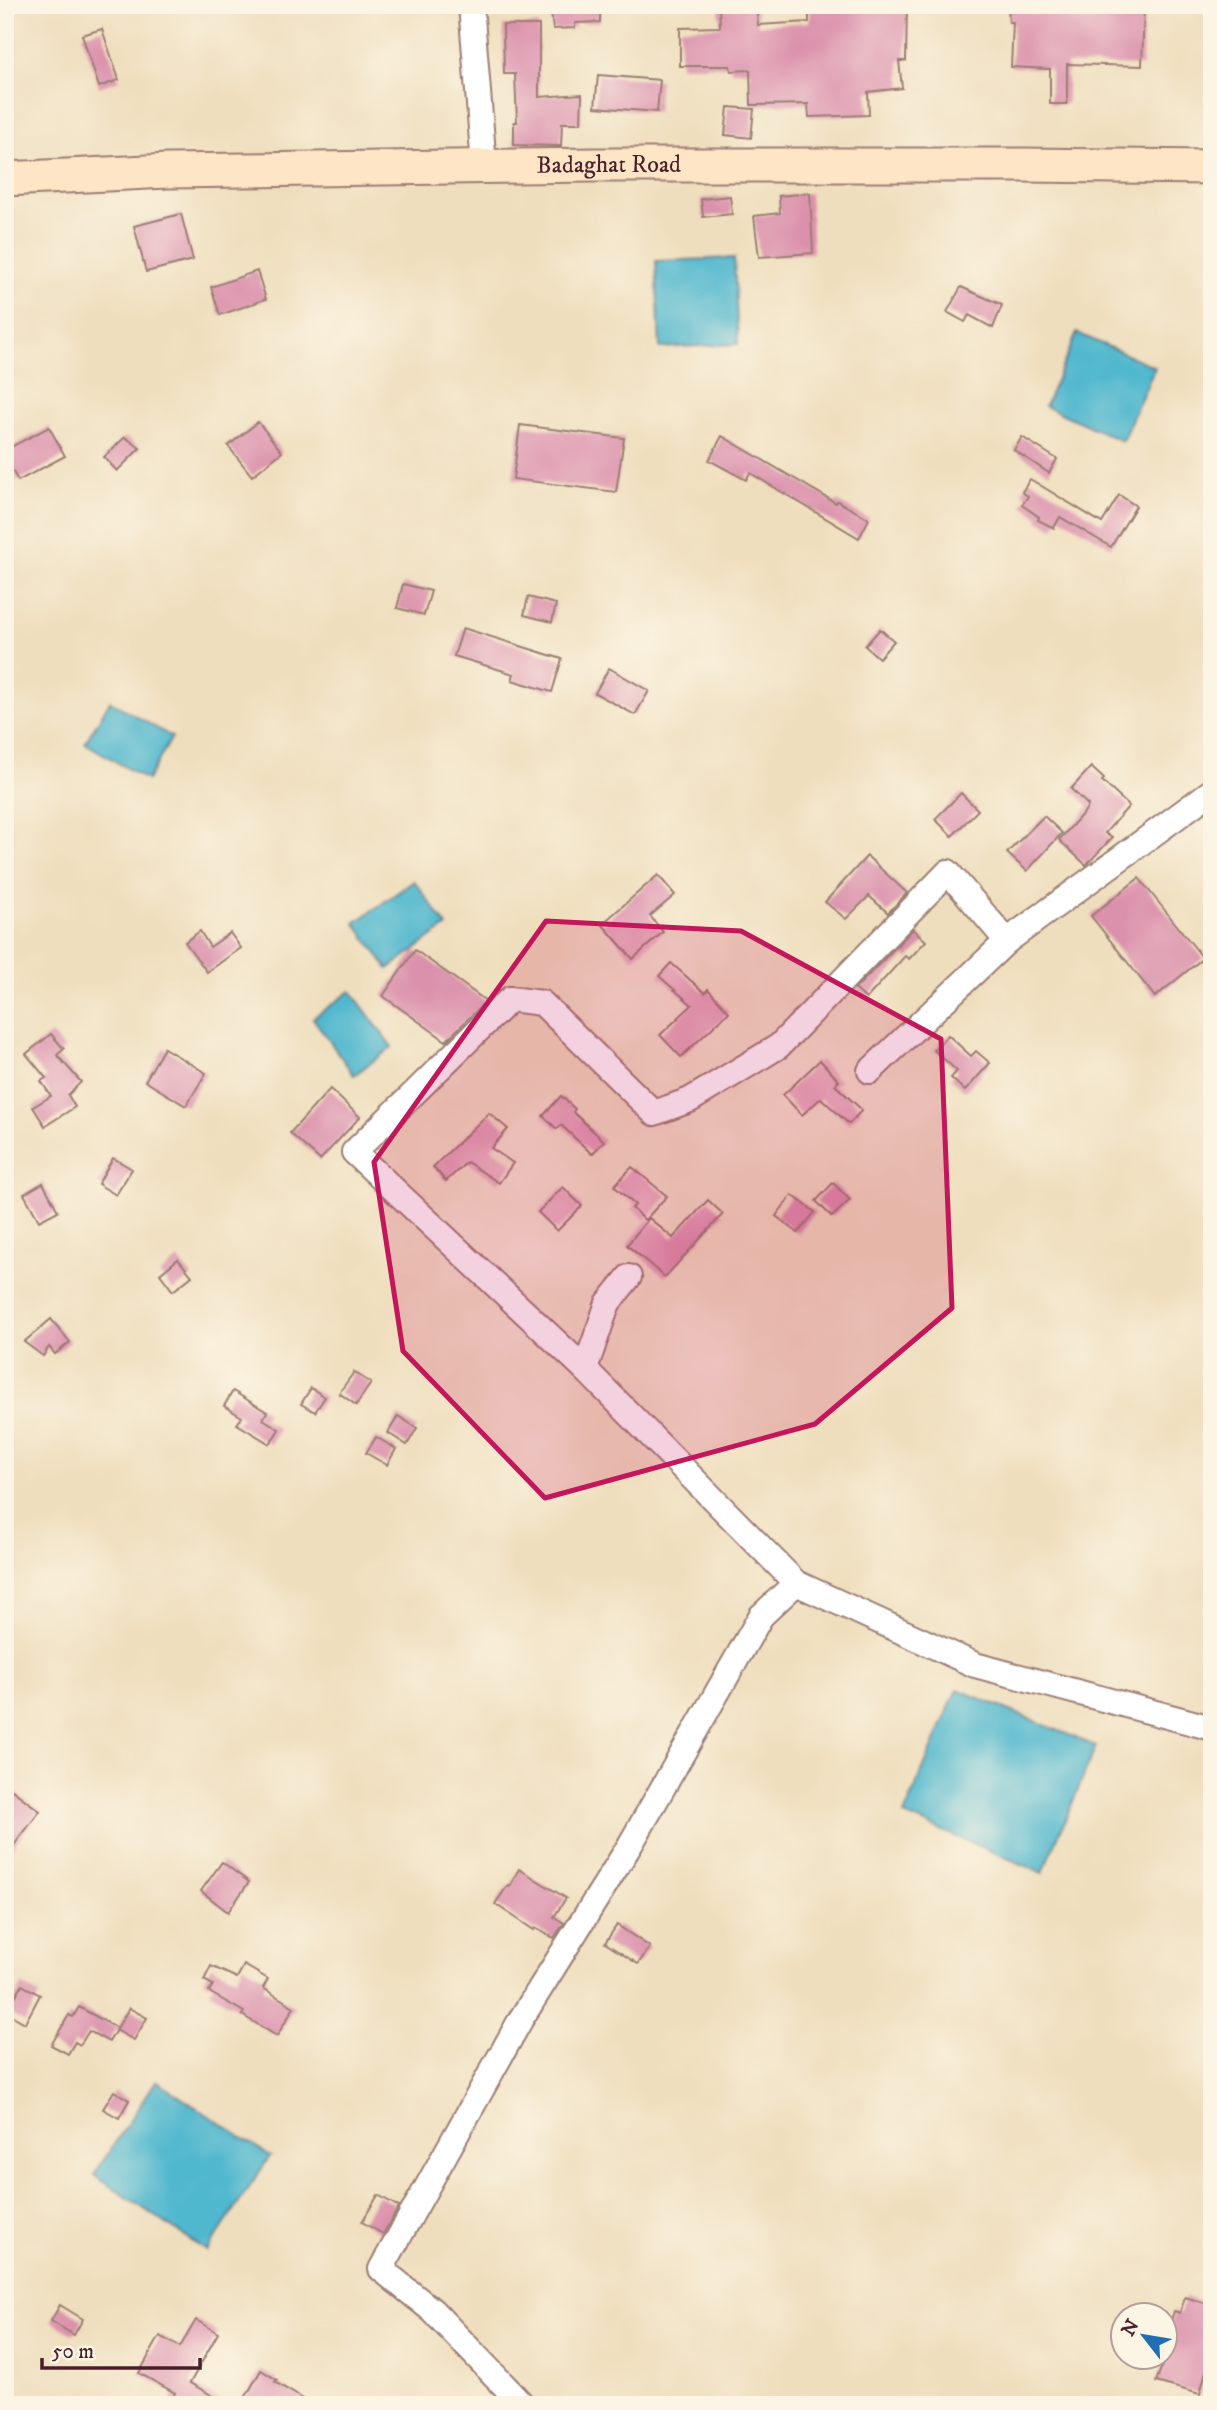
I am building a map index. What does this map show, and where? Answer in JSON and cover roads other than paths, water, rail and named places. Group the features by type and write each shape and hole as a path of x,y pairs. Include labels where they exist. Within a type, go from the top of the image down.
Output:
{"main road":[{"name":"Badaghat Road","path":"5,178 168,171 484,166 1212,167"}],"street":[{"path":"471,5 484,166"},
{"path":"870,1071 1007,941 1212,790"},
{"path":"1007,941 948,872 779,1046 690,1100 654,1113 542,1003 510,999 354,1152 585,1369 796,1583 975,1665 1212,1728"},
{"path":"585,1369 608,1303 629,1278"},
{"path":"519,2405 520,2402 433,2311 381,2269 521,2019 630,1845 761,1616 796,1583"}],"water":[{"path":"734,258 738,344 660,348 656,261"},
{"path":"1077,333 1155,367 1122,441 1045,406"},
{"path":"110,701 172,737 147,780 85,743"},
{"path":"414,881 447,926 388,969 355,923"},
{"path":"351,991 392,1047 354,1075 313,1018"},
{"path":"957,1689 1096,1746 1043,1873 904,1815"},
{"path":"156,2081 270,2156 207,2251 94,2175"}]}
